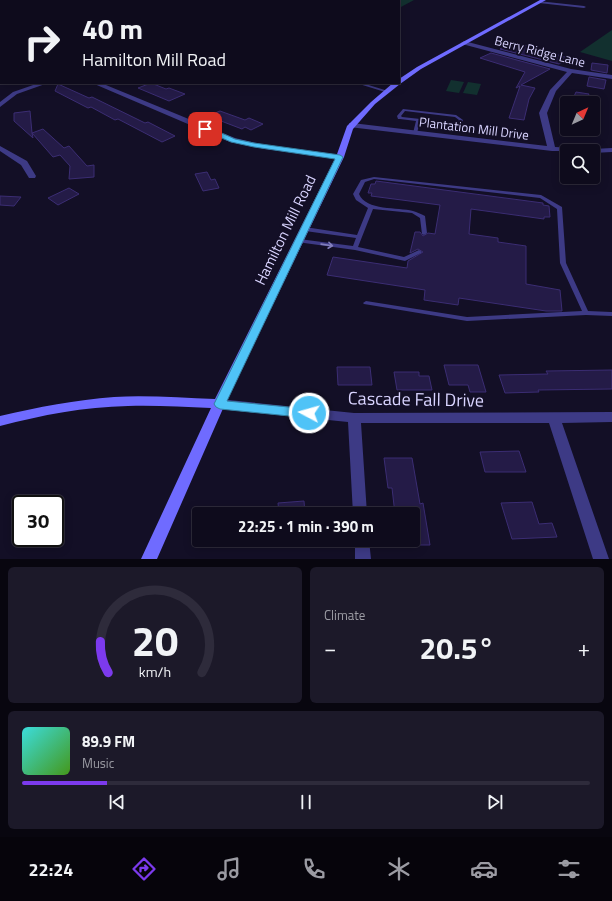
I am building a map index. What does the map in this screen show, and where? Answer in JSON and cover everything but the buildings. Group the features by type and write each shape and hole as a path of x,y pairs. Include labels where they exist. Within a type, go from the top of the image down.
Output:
{"main road":[{"name":"Hamilton Mill Road","path":"400,81 419,68 542,1"},
{"name":"Hamilton Mill Road","path":"149,559 220,404 340,157 350,128 386,91 396,84"},
{"path":"0,421 64,408 115,402 220,404"}],"street":[{"name":"Berry Ridge Lane","path":"464,43 571,71 612,77"},
{"path":"552,149 543,113 553,90 571,71"},
{"path":"0,105 16,93 42,84"},
{"path":"97,84 233,140 265,147 340,157"},
{"name":"Plantation Mill Drive","path":"352,125 560,149"},
{"path":"0,148 24,163 32,176"},
{"name":"Plantation Mill Drive","path":"600,151 612,150"},
{"name":"Cascade Fall Drive","path":"220,404 354,418 612,417"},
{"path":"354,418 360,507"},
{"path":"554,418 601,559"},
{"path":"362,547 363,559"}],"lane":[{"path":"542,1 584,7"},
{"path":"362,84 386,91"},
{"path":"404,110 456,116 462,120 457,124 418,120 399,116 404,110"},
{"path":"415,133 418,120"},
{"path":"424,233 423,217 413,212 371,207 358,199 356,194 362,181 374,178 541,197 560,208 563,263 586,313"},
{"path":"355,248 371,207"},
{"path":"305,229 359,237"},
{"path":"299,241 355,248 405,259 419,252"},
{"path":"366,303 467,319 586,313 611,314"}],"green space":[{"path":"400,0 414,0 400,7"},
{"path":"612,30 612,61 580,52"},
{"path":"451,80 464,82 459,93 446,91"},
{"path":"468,82 481,84 477,95 463,93"}],"route":[{"path":"205,129 233,140 254,145 340,157 220,404 309,413"}]}
